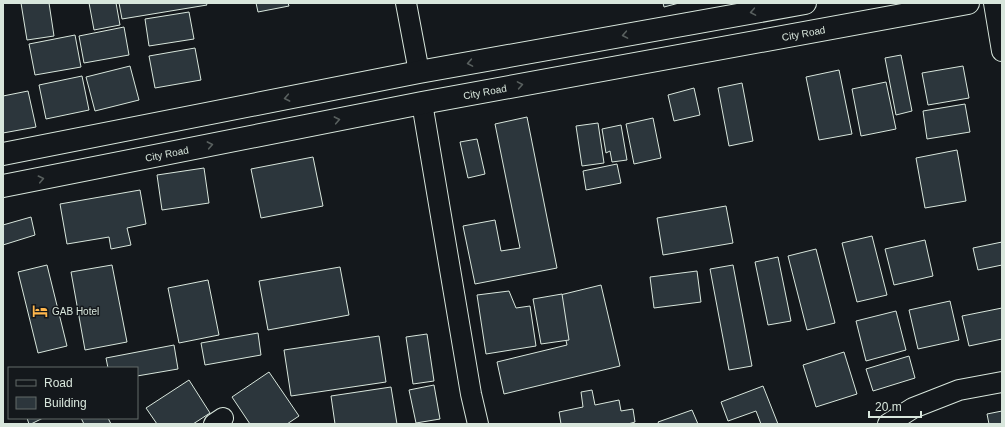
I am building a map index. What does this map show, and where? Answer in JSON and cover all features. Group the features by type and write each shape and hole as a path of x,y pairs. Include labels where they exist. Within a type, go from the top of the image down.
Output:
{"highway":[{"path":"3,154 419,72 805,3"},
{"name":"City Road","path":"3,186 422,103 968,3"}],"street":[{"path":"406,3 419,72"},
{"path":"994,3 1002,51"},
{"path":"422,103 471,394 478,424"},
{"path":"888,424 913,408 959,390 1002,382"}],"building":[{"path":"21,3 49,3 54,36 27,40"},
{"path":"89,3 116,3 120,25 94,30"},
{"path":"119,3 206,3 207,5 122,19"},
{"path":"256,3 288,3 289,6 258,12"},
{"path":"663,3 679,3 664,7"},
{"path":"189,12 194,39 149,46 145,19"},
{"path":"124,27 129,55 84,63 79,36"},
{"path":"75,35 81,67 35,75 29,44"},
{"path":"195,48 201,80 155,88 149,56"},
{"path":"901,55 912,111 896,115 885,58"},
{"path":"130,66 139,100 95,111 86,77"},
{"path":"963,66 969,98 928,105 922,73"},
{"path":"839,70 852,134 819,140 806,77"},
{"path":"82,76 89,110 46,119 39,85"},
{"path":"886,82 896,129 861,136 852,89"},
{"path":"742,83 753,141 729,146 718,88"},
{"path":"694,88 700,115 674,121 668,95"},
{"path":"28,91 36,127 3,133 3,96"},
{"path":"965,104 970,132 927,139 923,111"},
{"path":"527,117 557,268 475,284 463,226 495,220 501,251 520,248 495,124"},
{"path":"653,118 661,158 634,164 626,124"},
{"path":"598,123 604,163 582,166 576,126"},
{"path":"621,125 627,160 612,162 610,151 606,153 602,129"},
{"path":"477,139 485,174 468,178 460,142"},
{"path":"957,150 966,201 925,208 916,158"},
{"path":"313,157 323,206 261,218 251,169"},
{"path":"617,164 621,183 586,190 583,171"},
{"path":"204,168 209,203 162,210 157,175"},
{"path":"140,190 146,224 127,228 131,245 111,249 109,237 67,244 60,204"},
{"path":"726,206 733,243 663,255 657,218"},
{"path":"31,217 35,235 3,245 3,225"},
{"path":"872,236 887,295 857,302 842,243"},
{"path":"925,240 933,276 894,285 885,249"},
{"path":"1002,242 1002,265 978,270 973,248"},
{"path":"816,249 835,323 807,330 788,256"},
{"path":"778,257 791,321 768,325 755,262"},
{"path":"47,265 67,346 38,353 18,272"},
{"path":"112,265 127,342 85,350 71,272"},
{"path":"733,265 752,366 729,370 710,269"},
{"path":"340,267 349,315 268,330 259,281"},
{"path":"697,271 701,302 654,308 650,277"},
{"path":"208,280 219,335 179,343 168,288"},
{"path":"601,285 620,366 504,394 497,362 567,345 556,296"},
{"path":"509,291 516,308 530,306 536,346 486,354 477,295"},
{"path":"562,294 569,340 541,344 533,299"},
{"path":"950,301 959,340 918,349 909,310"},
{"path":"1002,308 1002,339 969,346 962,316"},
{"path":"896,311 906,350 866,361 856,321"},
{"path":"258,333 261,355 205,365 201,343"},
{"path":"427,334 434,381 413,384 406,337"},
{"path":"379,336 386,382 291,396 284,350"},
{"path":"174,345 178,369 138,376 138,367 108,367 106,358"},
{"path":"844,352 857,394 816,407 803,365"},
{"path":"909,356 915,378 873,391 866,369"},
{"path":"269,372 299,416 287,424 250,424 232,397"},
{"path":"189,380 210,413 193,424 157,424 146,408"},
{"path":"434,385 440,419 416,423 409,390"},
{"path":"763,386 778,424 761,424 756,411 728,421 721,402"},
{"path":"391,387 397,424 335,424 331,396"},
{"path":"592,390 595,405 619,400 621,411 633,409 635,422 628,424 561,424 559,412 583,407 581,392"},
{"path":"692,410 698,424 659,424 658,422"},
{"path":"1002,411 1002,424 989,424 987,414"},
{"path":"27,419 41,419 31,424 29,424"},
{"path":"82,419 108,419 111,424 84,424"}],"place":[{"name":"GAB Hotel","path":"40,311"}]}
